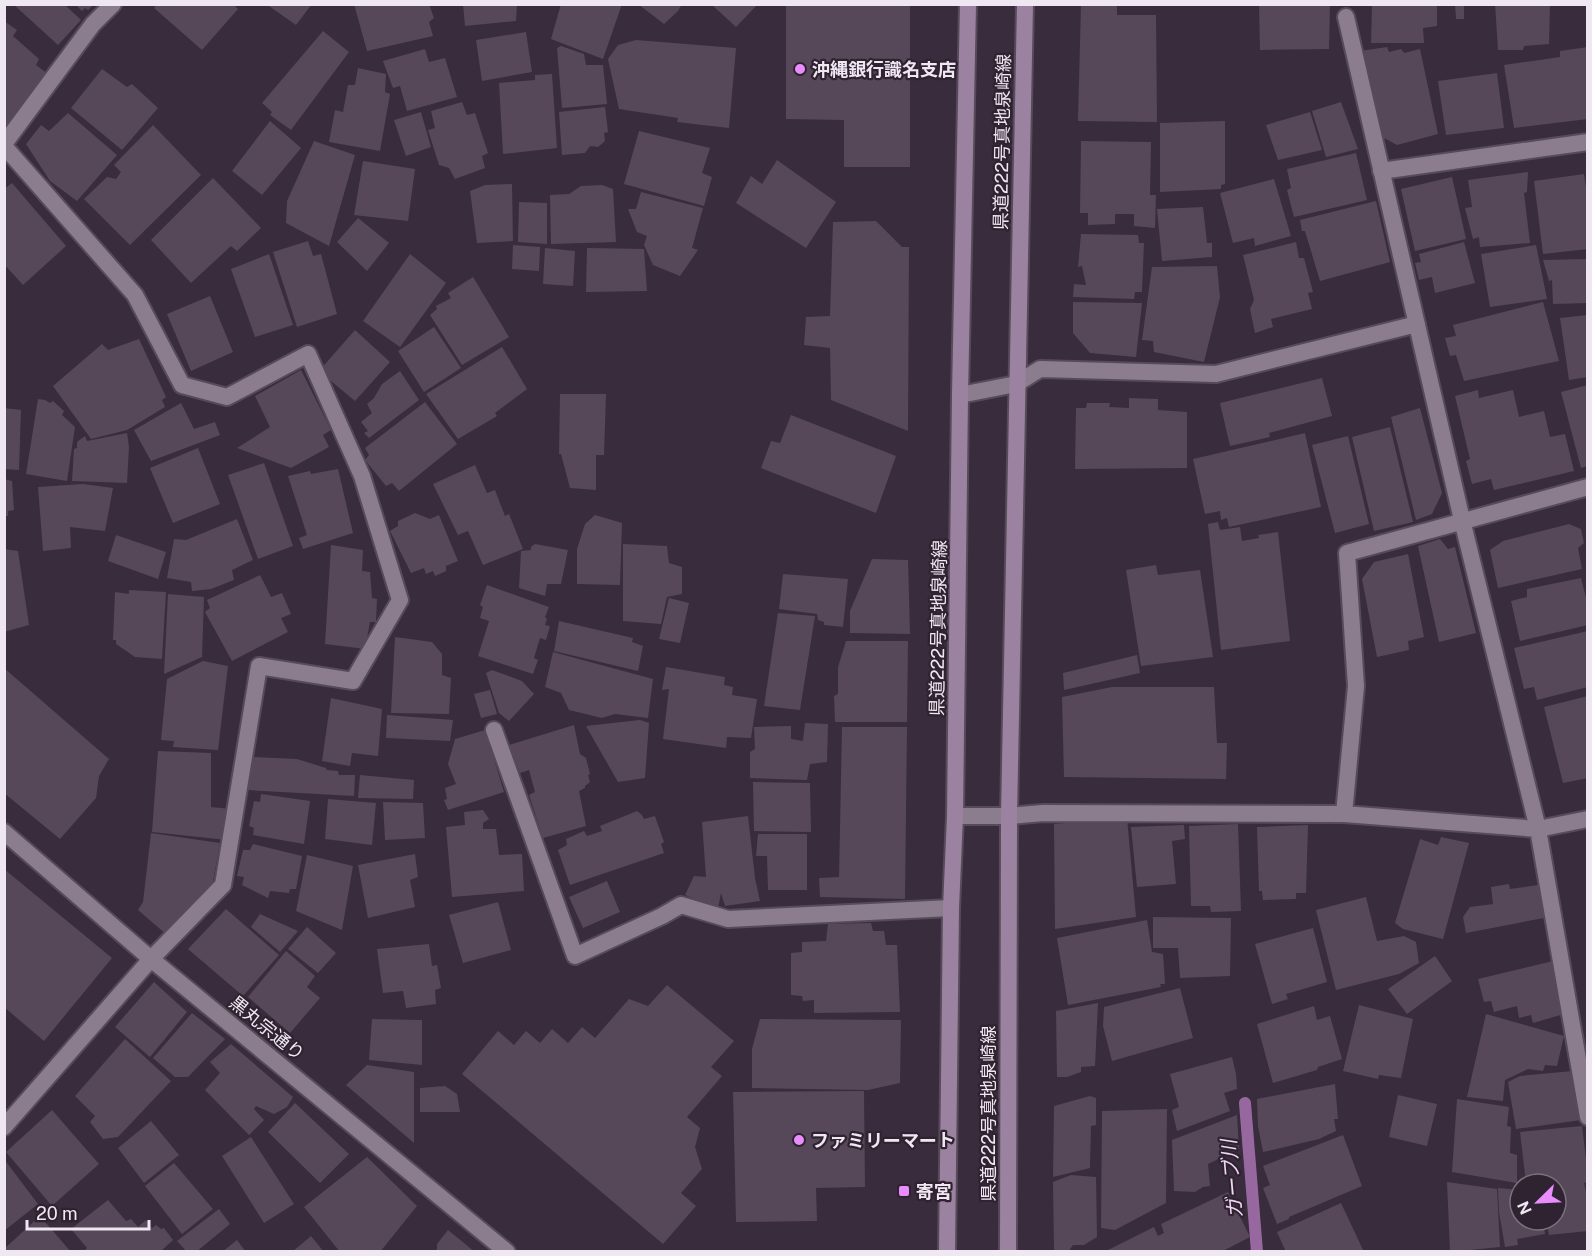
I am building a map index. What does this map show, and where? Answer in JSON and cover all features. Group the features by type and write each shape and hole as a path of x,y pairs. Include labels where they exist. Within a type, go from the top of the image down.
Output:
{"main road":[{"name":"県道222号真地泉崎線","path":"947,1251 968,4"},
{"name":"県道222号真地泉崎線","path":"1008,1251 1009,816 1025,4"}],"street":[{"path":"4,1127 151,959 223,885 259,666 353,681 400,600 362,476 308,354 226,397 182,385 135,295 4,145 93,24 113,4"},
{"path":"1346,17 1462,520 1538,829 1587,1118"},
{"path":"1382,171 1587,142"},
{"path":"960,395 1016,384 1040,369 1216,374 1417,324"},
{"path":"1344,814 1356,686 1347,553 1587,487"},
{"path":"494,730 575,956 681,904 728,919 951,908"},
{"path":"955,816 1009,816 1043,813 1344,814 1538,829 1587,819"},
{"name":"黒丸宗通り","path":"4,832 151,959 507,1251"}],"building":[{"path":"13,4 64,4 81,20 58,45"},
{"path":"75,4 94,4 88,10 85,8 82,11"},
{"path":"157,4 233,4 238,9 202,50 154,8"},
{"path":"266,4 312,4 296,25"},
{"path":"354,4 429,4 434,18 429,22 433,36 367,51"},
{"path":"463,4 517,4 516,21 465,26"},
{"path":"561,4 622,4 603,59 551,39"},
{"path":"638,4 682,4 664,24"},
{"path":"711,4 758,4 736,27"},
{"path":"841,4 910,4 910,167 844,167 844,120 786,119 786,6 841,6"},
{"path":"1081,4 1117,4 1117,15 1156,15 1157,122 1078,121"},
{"path":"1259,4 1330,4 1329,49 1260,50"},
{"path":"1372,4 1437,4 1437,26 1423,28 1424,43 1371,43"},
{"path":"1455,4 1464,4 1464,19 1456,19"},
{"path":"1495,4 1550,4 1549,44 1524,46 1523,50 1498,50"},
{"path":"4,21 17,30 13,36 39,59 36,65 48,74 7,131 4,129"},
{"path":"323,31 349,52 291,130 270,115 272,112 262,103"},
{"path":"526,32 532,72 482,81 476,40"},
{"path":"636,40 736,48 729,128 677,122 678,118 619,109 608,59 618,45"},
{"path":"561,46 584,54 586,65 603,65 607,104 562,108 557,48"},
{"path":"1387,47 1389,52 1401,49 1404,53 1420,49 1438,134 1397,145 1382,137 1360,51"},
{"path":"1588,47 1588,119 1514,128 1504,65 1560,57 1560,51"},
{"path":"425,49 429,62 445,58 457,97 407,111 400,86 393,88 383,61"},
{"path":"358,68 386,74 385,92 390,94 380,151 329,142 335,110 343,112 348,85 355,85"},
{"path":"102,69 127,87 132,84 158,108 122,150 71,108"},
{"path":"1497,73 1504,128 1446,135 1438,81"},
{"path":"552,74 557,148 503,154 499,83 535,80 535,75"},
{"path":"462,102 467,115 475,113 488,153 482,156 485,168 455,179 449,168 439,165 428,130 435,128 431,111"},
{"path":"1341,102 1358,149 1326,157 1312,111"},
{"path":"605,107 608,132 604,133 605,141 598,147 590,146 585,153 562,155 559,112"},
{"path":"421,112 431,147 406,156 394,120"},
{"path":"1310,112 1322,150 1278,160 1266,125"},
{"path":"68,113 117,155 77,201 50,181 26,144 41,125 49,131"},
{"path":"270,121 301,148 262,195 232,171"},
{"path":"1225,121 1225,184 1221,185 1221,189 1160,192 1160,123"},
{"path":"153,125 201,175 130,245 84,199 107,177 116,179 121,172 114,165"},
{"path":"639,131 710,148 702,173 712,177 704,206 624,184"},
{"path":"314,141 355,155 329,246 286,223 287,201"},
{"path":"1081,141 1151,142 1150,195 1156,195 1155,228 1134,226 1134,214 1115,214 1115,224 1088,225 1088,213 1080,213"},
{"path":"1356,153 1367,200 1294,217 1287,190 1291,188 1287,169"},
{"path":"777,160 836,202 806,248 736,203 751,176 762,184"},
{"path":"363,161 415,169 408,221 354,215"},
{"path":"1528,172 1527,192 1524,193 1530,243 1480,247 1479,237 1473,239 1465,208 1472,207 1468,180"},
{"path":"1584,174 1588,201 1588,249 1543,254 1534,181"},
{"path":"1452,177 1466,239 1415,251 1401,189"},
{"path":"213,178 261,228 237,251 231,246 191,283 151,240"},
{"path":"1274,179 1291,236 1255,246 1254,238 1233,243 1220,193"},
{"path":"12,183 66,246 23,285 4,264 4,189"},
{"path":"512,184 513,241 477,243 470,191 485,185"},
{"path":"602,185 613,189 616,242 551,244 550,195 569,194 581,186"},
{"path":"641,192 703,208 692,248 698,250 680,276 653,265 644,245 647,236 637,232 628,209 636,209"},
{"path":"1376,201 1390,262 1320,281 1300,220"},
{"path":"519,202 547,203 547,244 518,242"},
{"path":"1203,207 1207,243 1212,243 1212,257 1162,261 1157,209"},
{"path":"358,218 389,243 367,271 337,242"},
{"path":"876,221 902,247 909,247 908,431 831,400 830,348 804,345 806,317 830,316 833,222"},
{"path":"1081,234 1138,235 1139,243 1144,243 1142,292 1135,292 1134,299 1073,297 1074,284 1086,285 1082,266 1078,267"},
{"path":"308,241 313,256 321,254 337,314 297,327 273,252"},
{"path":"1296,242 1299,258 1304,258 1313,292 1308,293 1312,309 1271,319 1273,327 1255,333 1250,309 1254,300 1243,255"},
{"path":"1464,242 1475,283 1435,293 1432,277 1419,280 1415,263 1421,262 1419,254"},
{"path":"513,245 540,247 539,271 512,269"},
{"path":"1536,245 1547,299 1490,307 1481,254"},
{"path":"545,248 575,251 573,286 543,284"},
{"path":"587,248 644,249 647,291 586,292"},
{"path":"269,254 293,325 255,337 231,269"},
{"path":"410,254 446,283 400,347 363,321"},
{"path":"1588,259 1588,303 1553,304 1552,280 1549,281 1543,260"},
{"path":"1217,266 1220,297 1204,362 1154,352 1153,341 1142,340 1152,267"},
{"path":"473,277 509,337 462,365 430,315 437,309 436,306 451,298 448,293"},
{"path":"210,296 233,352 191,371 167,314"},
{"path":"1073,302 1142,303 1136,357 1090,353 1073,333"},
{"path":"1543,302 1559,361 1464,381 1456,355 1450,356 1445,338 1456,336 1453,325"},
{"path":"1588,315 1588,377 1569,380 1560,318"},
{"path":"434,327 461,368 424,392 398,351"},
{"path":"355,330 390,362 355,401 319,371"},
{"path":"139,339 166,397 162,400 165,407 127,430 91,439 53,386 102,344 108,350"},
{"path":"502,347 527,389 495,413 497,416 458,439 426,394"},
{"path":"301,370 331,430 323,435 329,447 291,468 237,448 270,427 255,396"},
{"path":"400,371 419,400 369,438 364,433 368,431 361,422 372,413 367,404 374,398 382,384"},
{"path":"1322,378 1332,416 1269,433 1270,437 1230,446 1220,403"},
{"path":"1588,385 1588,466 1581,468 1561,392"},
{"path":"1478,390 1479,398 1513,390 1519,417 1544,411 1550,437 1565,434 1574,471 1494,490 1491,479 1472,484 1466,461 1470,459 1455,396"},
{"path":"560,394 606,394 604,455 596,455 596,490 570,488 561,454 559,454"},
{"path":"1129,398 1158,399 1158,410 1187,412 1187,468 1075,469 1076,408 1086,408 1087,403 1110,403 1109,407 1129,408"},
{"path":"38,399 50,403 53,401 64,411 62,415 75,427 67,481 26,474"},
{"path":"425,402 457,444 399,491 392,483 386,486 365,460 369,455 365,448"},
{"path":"181,403 194,429 215,422 220,435 151,461 134,430"},
{"path":"4,408 21,410 19,470 4,469"},
{"path":"1420,408 1442,493 1432,514 1416,520 1391,417"},
{"path":"791,415 896,456 876,513 761,468 771,441 780,443"},
{"path":"1390,427 1413,522 1374,531 1352,437"},
{"path":"127,433 129,447 127,483 72,481 74,449 77,448 77,442 85,436 87,441"},
{"path":"1305,433 1321,507 1229,527 1227,518 1221,520 1220,511 1205,514 1193,459"},
{"path":"1348,436 1369,524 1335,533 1312,445"},
{"path":"198,448 220,504 173,523 150,468"},
{"path":"264,463 293,546 258,559 228,475"},
{"path":"475,465 487,493 495,490 505,516 509,514 523,549 483,565 468,531 458,535 433,484"},
{"path":"338,469 353,533 303,549 299,538 307,535 288,476 310,471 311,474"},
{"path":"4,479 12,481 14,510 8,511 8,516 4,516"},
{"path":"83,484 113,488 105,531 70,527 71,548 43,551 38,487"},
{"path":"415,513 430,519 439,515 458,561 446,566 446,571 435,576 433,571 426,574 424,568 411,573 390,531 398,526 398,521"},
{"path":"595,515 622,523 620,585 577,584 577,549 585,524"},
{"path":"237,519 253,560 232,570 234,580 211,589 192,591 191,582 167,578 174,539 186,540"},
{"path":"1218,522 1220,530 1240,527 1242,541 1259,538 1258,535 1278,532 1290,641 1221,650 1208,524"},
{"path":"1569,524 1581,529 1584,543 1578,548 1582,569 1498,588 1490,550 1503,541"},
{"path":"116,535 166,552 158,579 108,561"},
{"path":"1440,539 1448,549 1455,547 1476,633 1439,642 1418,546"},
{"path":"535,544 568,550 561,584 547,584 545,596 519,588 521,551 531,550"},
{"path":"623,544 667,546 669,563 682,567 682,594 667,597 661,624 623,621"},
{"path":"331,545 363,550 362,571 370,572 372,598 377,599 376,622 370,622 365,649 325,644"},
{"path":"4,549 18,551 29,625 4,632"},
{"path":"1408,554 1424,637 1408,641 1409,650 1377,657 1362,579 1374,562"},
{"path":"872,559 908,560 910,634 850,633 850,611"},
{"path":"1156,565 1158,575 1200,570 1213,657 1141,666 1126,570"},
{"path":"783,574 848,579 843,627 824,625 824,622 818,620 817,614 779,609"},
{"path":"260,575 271,597 282,593 291,614 281,618 288,632 232,661 205,612 210,608 207,600"},
{"path":"1581,578 1588,606 1588,625 1520,641 1511,601 1527,597 1527,589"},
{"path":"487,585 549,607 545,625 550,626 546,640 540,638 534,658 538,660 533,674 478,656 489,621 480,618 483,607 480,605"},
{"path":"129,590 166,592 162,659 135,657 116,644 116,640 113,640 115,592 129,594"},
{"path":"168,594 204,597 202,657 164,674"},
{"path":"669,598 689,603 680,643 659,639"},
{"path":"778,613 815,616 800,710 764,706"},
{"path":"559,621 633,638 632,642 643,646 638,671 554,651"},
{"path":"1588,631 1588,687 1537,700 1534,687 1524,689 1514,648"},
{"path":"395,637 432,642 442,654 442,675 451,678 449,714 391,713"},
{"path":"846,641 908,641 907,722 835,722 834,696 838,694 838,667"},
{"path":"553,652 653,679 648,718 615,714 602,718 569,710 561,693 545,687"},
{"path":"1137,655 1140,673 1064,690 1063,673"},
{"path":"203,661 228,666 218,750 173,747 174,741 161,740 167,679"},
{"path":"666,667 725,677 724,685 733,687 732,695 757,699 751,738 727,737 726,748 663,739 669,689 662,690"},
{"path":"4,668 109,759 99,776 96,798 60,839 4,793"},
{"path":"492,670 522,681 534,694 509,721 499,713 486,673"},
{"path":"1112,687 1214,687 1217,743 1227,743 1226,779 1064,777 1062,697"},
{"path":"490,690 497,714 481,718 474,694"},
{"path":"1588,696 1588,778 1563,783 1544,707"},
{"path":"331,698 382,709 378,756 352,753 350,766 322,761"},
{"path":"387,715 453,720 450,741 386,738"},
{"path":"640,720 649,723 645,778 618,782 586,726"},
{"path":"805,723 828,724 827,762 810,764 807,780 750,778 750,752 755,749 754,727 791,726 791,739 803,741"},
{"path":"574,725 580,754 586,758 590,774 588,775 590,782 579,791 586,826 543,838 529,795 535,792 529,770 520,773 509,745"},
{"path":"842,727 907,727 905,899 820,897 819,878 839,877"},
{"path":"485,730 504,792 448,810 444,800 447,799 445,788 456,784 448,764 455,739"},
{"path":"158,751 211,753 211,807 231,809 227,840 152,832"},
{"path":"252,757 297,759 327,770 338,771 339,775 355,775 354,796 247,790"},
{"path":"360,775 414,780 413,799 358,798"},
{"path":"753,782 810,783 811,832 754,831"},
{"path":"261,794 310,801 304,844 253,835 254,828 249,826 254,801 260,802"},
{"path":"328,799 376,803 372,845 325,839"},
{"path":"383,802 423,803 425,838 385,840"},
{"path":"483,810 489,819 483,823 483,829 496,829 499,855 522,854 524,891 452,897 446,827 465,825 464,812"},
{"path":"637,811 644,819 655,816 664,842 661,844 664,853 570,885 558,850 567,845 566,839 584,831 587,836 602,831 600,826"},
{"path":"748,816 760,901 725,906 721,893 718,909 685,895 694,876 706,877 702,822"},
{"path":"1127,818 1136,917 1055,929 1054,824"},
{"path":"1238,824 1241,911 1211,912 1210,906 1191,906 1189,826"},
{"path":"1184,825 1185,839 1172,841 1176,884 1137,887 1131,827"},
{"path":"1308,825 1306,893 1296,893 1296,899 1263,900 1262,891 1259,891 1257,827"},
{"path":"151,833 220,843 212,887 167,935 138,910 143,902"},
{"path":"758,834 807,834 807,890 768,890 767,856 756,856"},
{"path":"1441,837 1469,843 1443,939 1403,929 1395,923 1420,839 1438,845"},
{"path":"253,844 302,856 296,889 290,889 289,893 270,891 268,898 242,885 244,877 237,876 243,850 250,850"},
{"path":"415,854 418,877 410,880 415,907 368,918 358,865"},
{"path":"307,855 353,866 342,930 296,911"},
{"path":"4,869 112,958 44,1041 4,1007"},
{"path":"607,881 620,912 583,928 569,897"},
{"path":"1509,884 1510,889 1538,885 1544,918 1466,933 1463,917 1470,907 1493,904 1491,887"},
{"path":"1366,897 1377,941 1404,936 1416,942 1419,963 1399,974 1336,990 1316,910"},
{"path":"498,902 511,950 463,963 449,915"},
{"path":"226,909 279,955 243,996 188,949"},
{"path":"260,914 298,931 280,952 251,927"},
{"path":"1153,917 1231,918 1230,976 1180,978 1178,948 1153,948"},
{"path":"1147,920 1152,952 1163,954 1165,984 1160,984 1161,987 1068,1005 1057,938"},
{"path":"871,923 873,931 884,931 886,945 897,945 900,1012 814,1013 814,1000 803,1001 802,996 791,995 791,953 802,952 802,942 826,941 828,924"},
{"path":"307,927 336,953 318,973 288,949"},
{"path":"1313,928 1327,982 1286,994 1288,999 1272,1004 1255,944"},
{"path":"429,944 432,966 437,965 441,988 435,990 436,1004 406,1008 403,991 383,993 377,949"},
{"path":"286,951 315,976 307,987 320,998 290,1033 248,997"},
{"path":"1435,956 1452,981 1407,1014 1388,989"},
{"path":"1553,961 1564,1014 1533,1023 1531,1015 1519,1018 1517,1006 1494,1012 1491,1001 1484,1002 1478,979"},
{"path":"154,982 187,1012 150,1057 115,1027"},
{"path":"667,985 734,1041 711,1067 722,1076 687,1117 700,1128 695,1147 702,1169 681,1193 696,1206 663,1244 462,1074 498,1031 514,1045 526,1031 540,1043 552,1029 568,1043 582,1027 595,1038 629,999 648,1006"},
{"path":"1180,988 1193,1038 1112,1061 1103,1026 1104,1007"},
{"path":"1098,1003 1095,1066 1081,1067 1081,1072 1067,1077 1057,1077 1056,1011"},
{"path":"1359,1005 1413,1019 1401,1078 1379,1075 1378,1079 1343,1071"},
{"path":"1314,1006 1317,1020 1330,1016 1342,1059 1318,1067 1317,1070 1273,1083 1257,1024"},
{"path":"192,1013 225,1039 188,1077 175,1077 153,1058"},
{"path":"1486,1014 1564,1036 1557,1066 1545,1065 1543,1071 1528,1069 1505,1080 1503,1101 1467,1097"},
{"path":"372,1019 422,1020 422,1065 369,1060"},
{"path":"760,1019 901,1020 900,1083 868,1090 752,1088 752,1049"},
{"path":"125,1039 171,1081 118,1137 103,1139 90,1122 95,1116 75,1096"},
{"path":"231,1044 293,1097 287,1107 274,1114 256,1106 254,1109 264,1120 249,1135 205,1090 220,1073 210,1062"},
{"path":"1232,1057 1237,1089 1224,1093 1230,1111 1177,1131 1172,1110 1179,1107 1170,1074"},
{"path":"367,1065 414,1072 414,1143 346,1085"},
{"path":"1573,1071 1581,1120 1516,1129 1508,1082 1520,1076"},
{"path":"1335,1084 1338,1119 1334,1119 1336,1131 1319,1139 1263,1152 1258,1126 1257,1099"},
{"path":"445,1086 457,1094 460,1112 420,1112 420,1088"},
{"name":"ファミリーマート","path":"864,1091 865,1187 816,1188 817,1221 736,1222 733,1092"},
{"path":"1398,1095 1437,1104 1427,1146 1389,1137"},
{"path":"1090,1096 1096,1098 1096,1125 1091,1126 1090,1168 1053,1177 1054,1106"},
{"path":"1457,1099 1509,1107 1507,1126 1511,1127 1510,1153 1517,1155 1517,1172 1508,1172 1508,1181 1452,1172"},
{"path":"295,1103 349,1154 320,1183 268,1132"},
{"path":"1167,1109 1166,1203 1115,1230 1101,1228 1102,1111"},
{"path":"52,1110 99,1164 52,1206 6,1152"},
{"path":"1237,1115 1239,1149 1208,1164 1210,1186 1195,1192 1174,1191 1172,1140"},
{"path":"151,1121 179,1155 144,1183 118,1148"},
{"path":"1582,1126 1588,1176 1588,1182 1584,1183 1588,1201 1588,1231 1549,1235 1548,1232 1568,1232 1568,1172 1525,1172 1520,1132"},
{"path":"1343,1135 1362,1186 1277,1224 1263,1188 1270,1185 1263,1166"},
{"path":"251,1137 294,1204 264,1223 222,1156"},
{"path":"367,1157 417,1206 380,1252 340,1252 304,1207"},
{"path":"4,1159 38,1204 4,1231"},
{"path":"174,1163 213,1209 182,1234 145,1186"},
{"path":"1071,1175 1096,1177 1097,1237 1084,1245 1073,1245 1068,1252 1054,1252 1053,1182"},
{"path":"1447,1182 1497,1189 1500,1247 1450,1252"},
{"path":"1498,1188 1508,1189 1508,1232 1545,1232 1545,1234 1517,1239 1518,1245 1505,1247 1499,1212"},
{"path":"1228,1192 1250,1237 1221,1252 1104,1252 1154,1227 1158,1236 1164,1233 1161,1224"},
{"path":"108,1200 126,1221 131,1219 138,1227 146,1220 152,1228 156,1225 161,1229 164,1228 173,1240 160,1252 83,1252 87,1248 71,1229"},
{"path":"1341,1203 1364,1252 1286,1252 1277,1232"},
{"path":"219,1209 230,1224 196,1252 187,1252 177,1241"},
{"path":"40,1216 71,1252 4,1252 4,1249"},
{"path":"448,1230 475,1252 437,1252 437,1244"},
{"path":"311,1236 324,1252 292,1252"},
{"path":"237,1240 246,1252 222,1252"}],"waterway":[{"name":"ガーブ川","path":"1245,1103 1257,1252"}],"place":[{"name":"沖縄銀行識名支店","path":"800,69"},
{"name":"ファミリーマート","path":"799,1140"},
{"name":"寄宮","path":"904,1191"}]}
